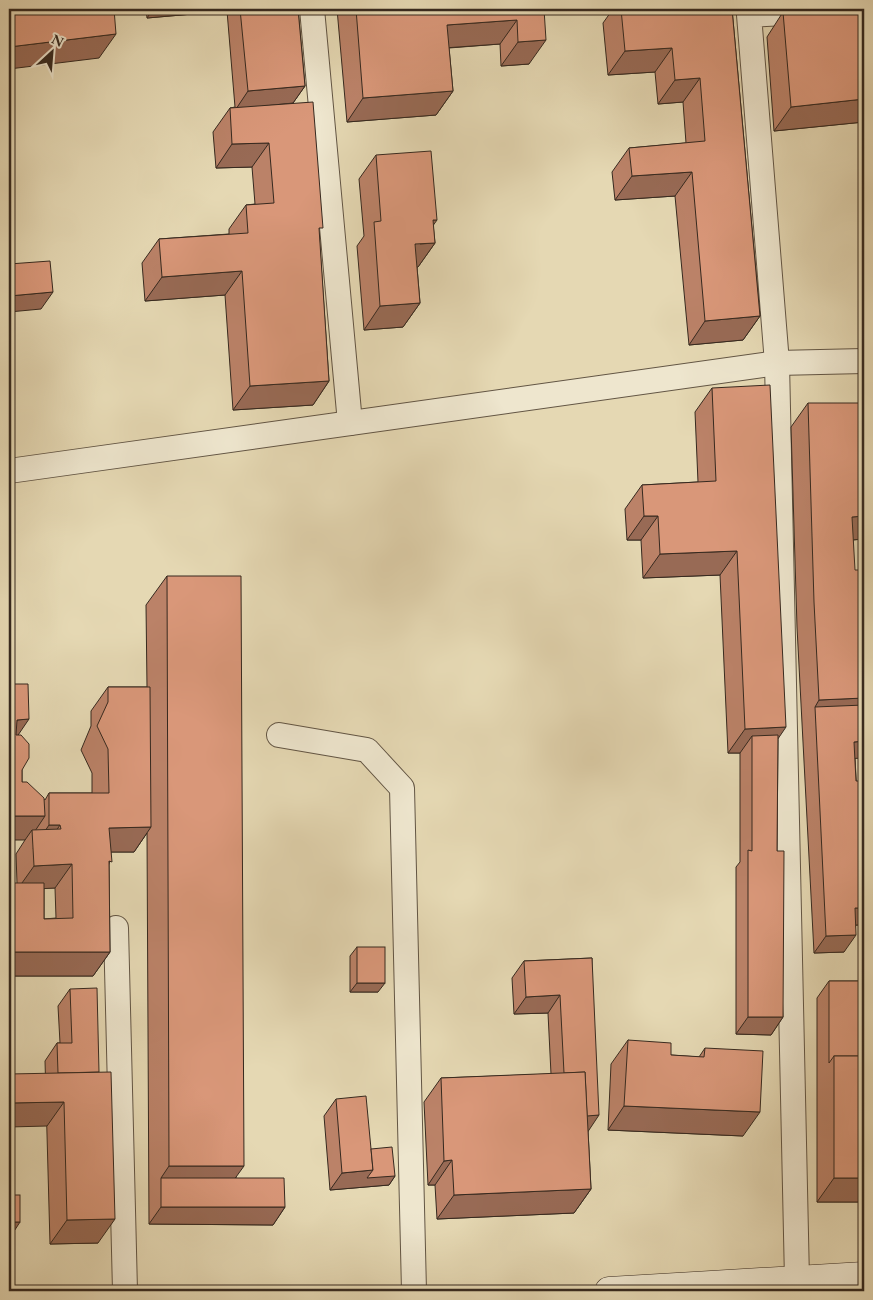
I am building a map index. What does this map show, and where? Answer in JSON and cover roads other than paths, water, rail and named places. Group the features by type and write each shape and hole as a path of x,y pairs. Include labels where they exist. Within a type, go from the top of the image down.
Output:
{"street":[{"path":"609,1291 864,1276"}],"lane":[{"path":"312,9 350,423"},
{"path":"797,1280 777,363 749,12 859,9"},
{"path":"9,471 777,363 864,361"},
{"path":"278,735 366,750 402,788 414,1291"},
{"path":"116,928 125,1291"}]}
